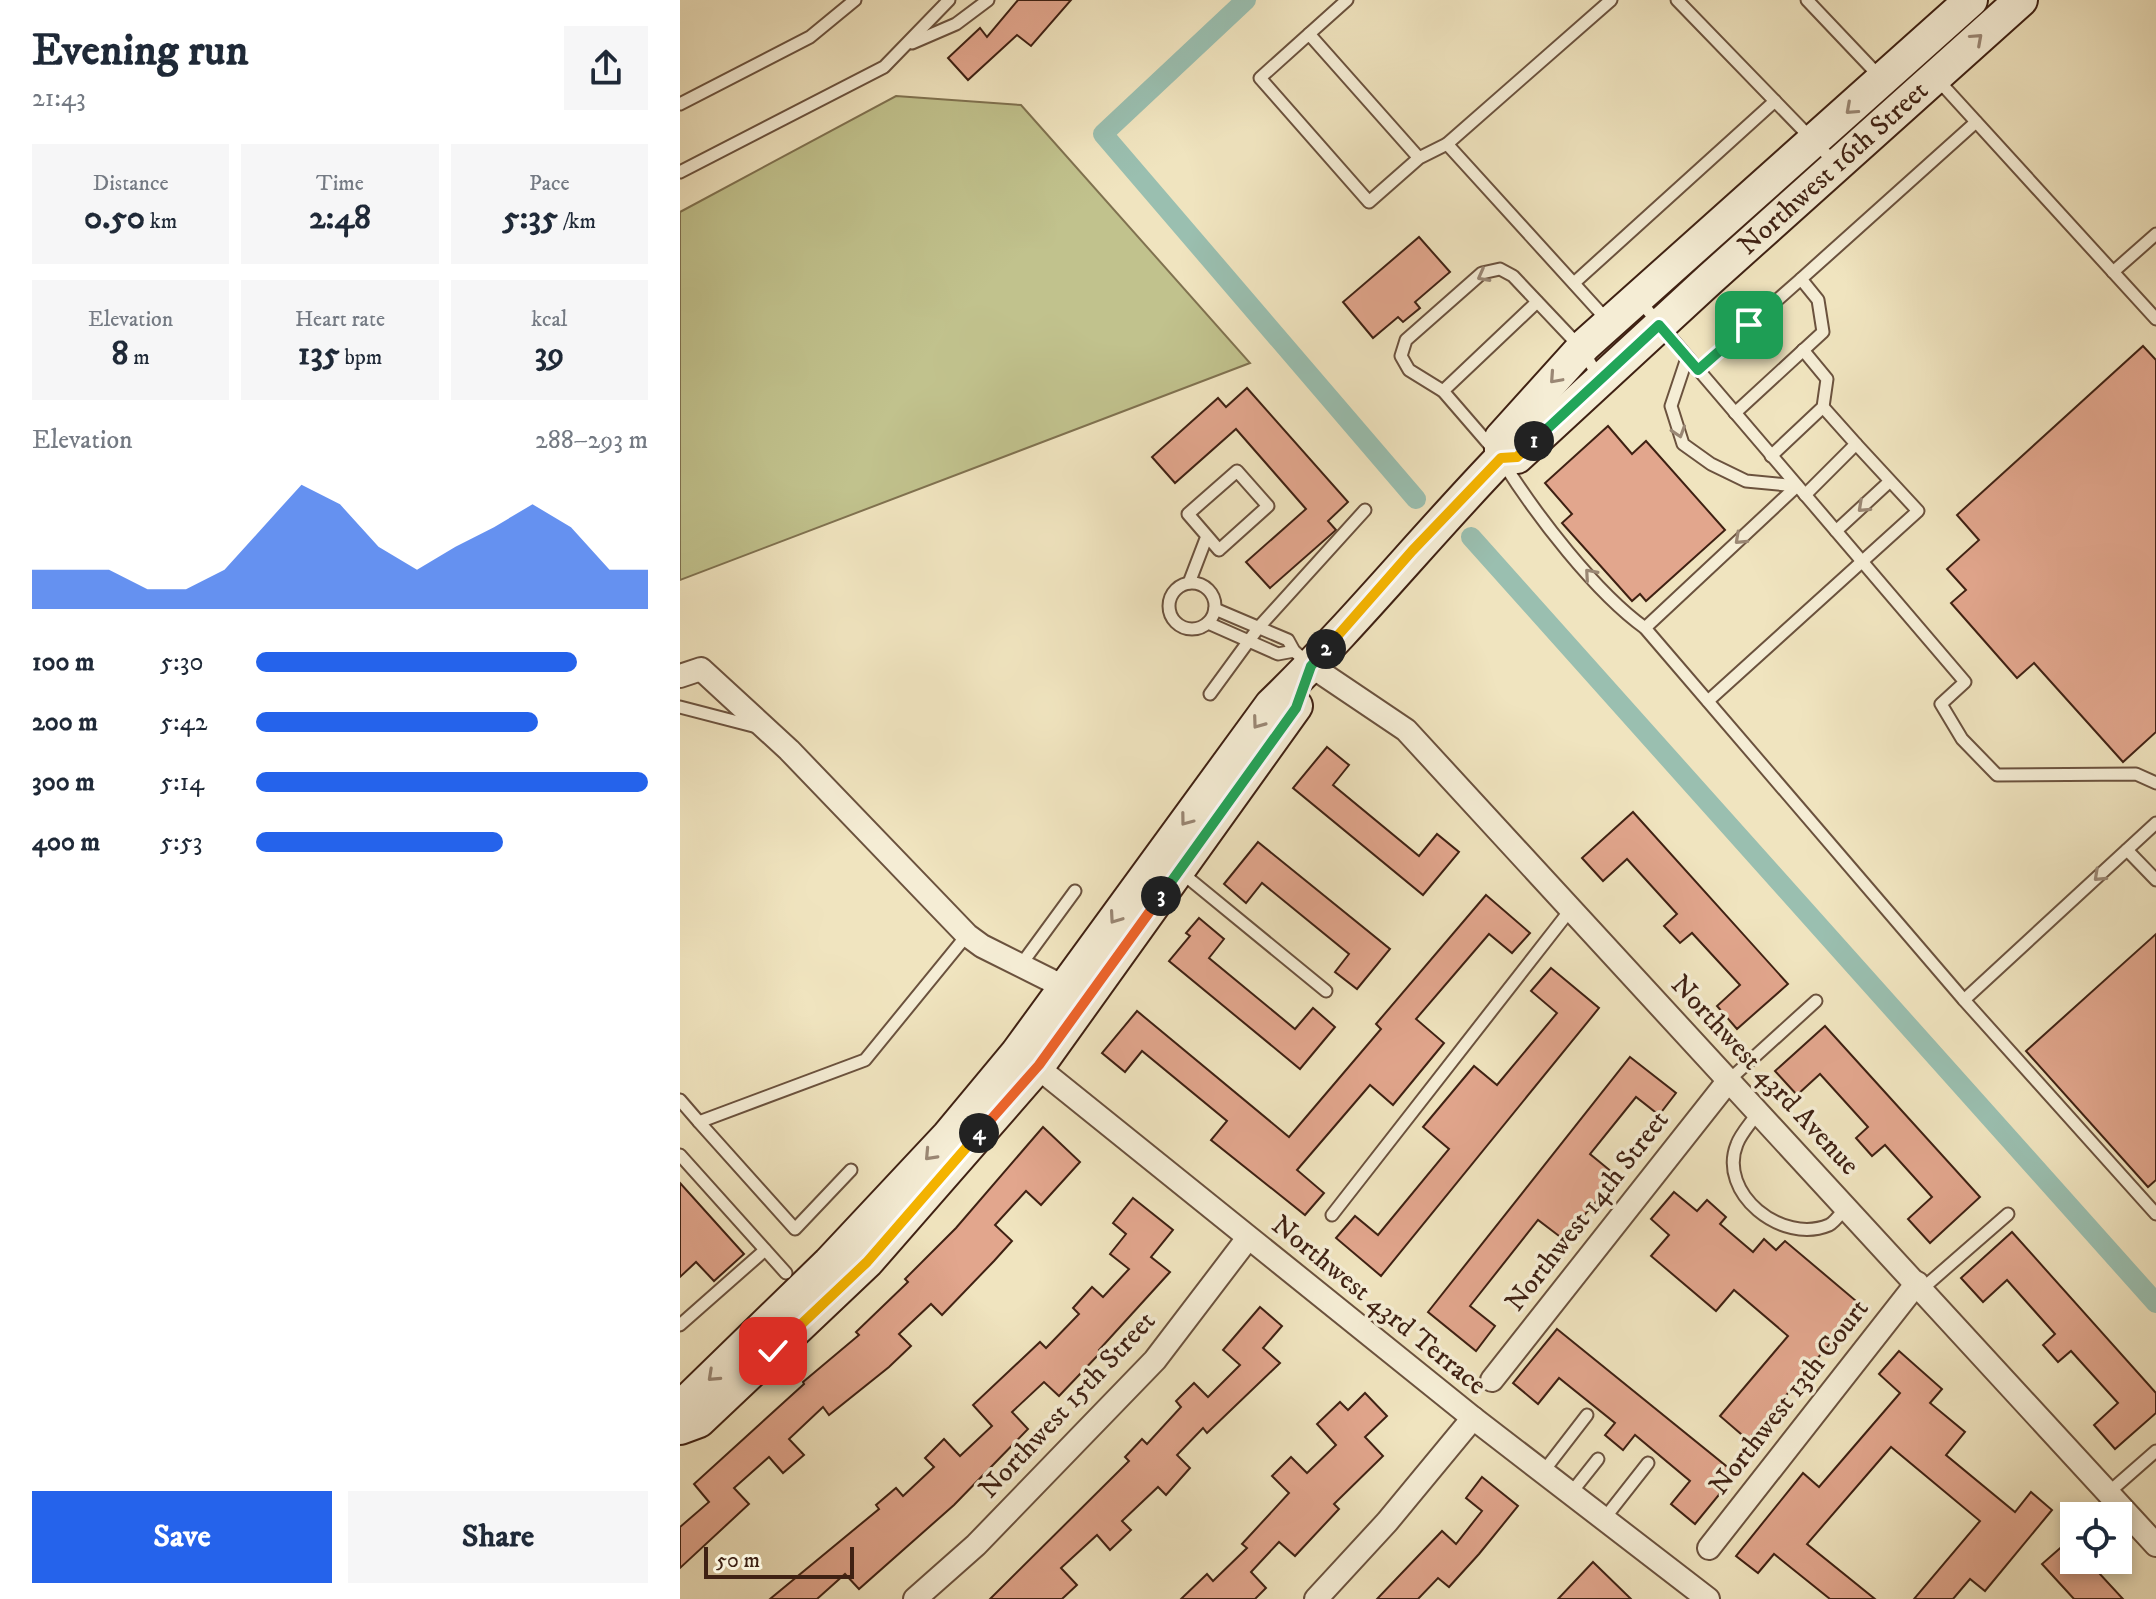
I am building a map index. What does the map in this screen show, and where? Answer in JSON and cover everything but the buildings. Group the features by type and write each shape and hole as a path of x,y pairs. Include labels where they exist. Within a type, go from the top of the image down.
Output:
{"street":[{"name":"Northwest 16th Street","path":"680,1428 699,1421 838,1272 948,1136 1028,1059 1170,863 1302,658 1412,551 1501,458 1517,457 1836,165 1894,91 1912,53 1971,0"},
{"name":"Northwest 16th Street","path":"1501,458 1501,438 1582,349 1814,142 1894,91 1935,77 2021,0"},
{"path":"1912,53 1935,77"},
{"name":"Northwest 43rd Avenue","path":"1302,658 1406,730 2156,1545"},
{"path":"680,676 701,669 893,855 967,935 982,946 1076,993"},
{"name":"Northwest 43rd Terrace","path":"1028,1059 1473,1418 1604,1519 1694,1595"},
{"name":"Northwest 14th Street","path":"1492,1380 1729,1080"},
{"name":"Northwest 15th Street","path":"915,1599 976,1545 1155,1360 1248,1238"},
{"name":"Northwest 16th Street","path":"680,1412 689,1399 838,1272"},
{"name":"Northwest 13th Court","path":"1709,1548 1919,1286"},
{"path":"1316,1599 1387,1522 1473,1418"}],"lane":[{"path":"680,104 810,37 855,0"},
{"path":"680,172 884,67 949,0"},
{"path":"904,47 956,24 988,0"},
{"path":"1347,0 1260,78 1369,202 1419,158 1447,144 1611,0"},
{"path":"1677,0 1836,165"},
{"path":"1807,0 1894,91"},
{"path":"1309,34 1419,158"},
{"path":"1935,77 2156,319"},
{"path":"1574,283 1775,101"},
{"path":"1698,370 1976,122"},
{"path":"1447,144 1610,323"},
{"path":"2113,272 2156,234"},
{"path":"1600,380 1582,349 1513,276 1500,269 1482,273 1406,340 1401,356 1409,370 1443,391 1501,458 1529,504 1622,612 1645,628 1964,1000 2156,1214"},
{"path":"1735,413 1823,332 1818,300 1801,279"},
{"path":"1638,299 1965,682 1941,704 1962,739 1997,775 2136,774 2156,783"},
{"path":"1443,391 1537,302"},
{"path":"1771,456 1823,407 1827,379 1803,350"},
{"path":"1687,358 1671,406 1683,444 1711,464 1746,481 1801,490"},
{"path":"1708,701 1918,511 1823,407"},
{"path":"1645,628 1856,444"},
{"path":"1237,471 1268,506 1219,550 1207,536 1188,514 1237,471"},
{"path":"1836,531 1889,482"},
{"path":"1210,694 1259,627 1365,510"},
{"path":"1189,583 1205,587 1211,593 1215,609 1202,628 1186,629 1173,621 1169,606 1175,591 1189,583 1207,536"},
{"path":"1215,609 1288,640 1302,658"},
{"path":"1208,623 1278,654 1302,658"},
{"path":"680,707 765,729"},
{"path":"1964,1000 2156,823"},
{"path":"2127,850 2156,880"},
{"path":"1170,863 1326,991"},
{"path":"1020,966 1075,891"},
{"path":"1332,1215 1571,909"},
{"path":"699,1122 865,1060 967,935"},
{"path":"1729,1080 1816,1001"},
{"path":"680,1100 795,1229 851,1170"},
{"path":"1758,1112 1737,1144 1733,1169 1743,1194 1761,1215 1789,1228 1809,1228 1830,1224 1846,1207"},
{"path":"680,1155 786,1273"},
{"path":"1919,1286 2008,1214"},
{"path":"680,1325 765,1250"},
{"path":"1543,1472 1587,1415"},
{"path":"2108,1493 2156,1451"},
{"path":"1571,1493 1598,1459"},
{"path":"1604,1519 1648,1463"}],"green space":[{"path":"896,96 1021,105 1250,363 680,580 680,212"}],"waterway":[{"path":"1246,0 1103,134 1416,499"},
{"path":"1471,537 2156,1303"}],"route":[{"path":"773,1351 867,1262 1039,1065 1296,708 1311,666 1412,551 1501,458 1517,457 1659,325 1698,370 1749,325"}]}
